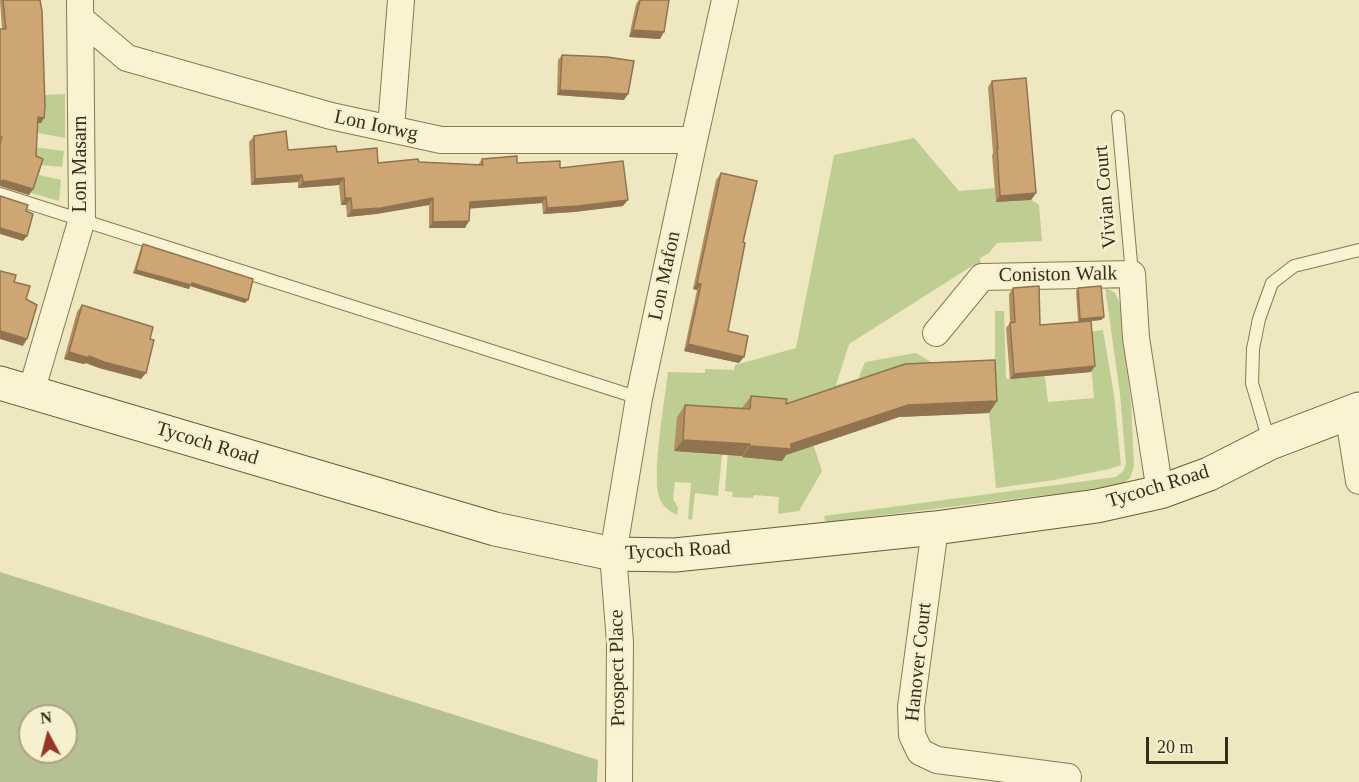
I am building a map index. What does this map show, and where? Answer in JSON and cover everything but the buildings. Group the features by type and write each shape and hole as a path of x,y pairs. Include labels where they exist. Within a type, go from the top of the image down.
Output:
{"street":[{"path":"391,128 401,0"},
{"name":"Lon Mafon","path":"613,554 639,398 725,0"},
{"name":"Lon Iorwg","path":"80,10 127,58 331,116 441,140 694,140"},
{"name":"Lon Masarn","path":"31,392 82,219 80,10"},
{"name":"Coniston Walk","path":"936,333 982,277 1132,274 1137,338 1160,492"},
{"name":"Tycoch Road","path":"0,382 495,529 613,554 675,555 935,528 1097,506 1160,492 1209,474 1270,443 1353,410"},
{"path":"1353,410 1359,481"},
{"name":"Hanover Court","path":"935,528 911,707 912,735 920,752 937,760 1068,777"},
{"name":"Prospect Place","path":"613,554 620,642 619,782"}],"lane":[{"name":"Vivian Court","path":"1118,117 1132,274"},
{"path":"0,194 639,398"},
{"path":"1270,443 1252,383 1252,349 1272,283 1294,266 1359,250"}],"green space":[{"path":"65,94 65,138 34,132 35,123 41,123 0,97"},
{"path":"0,133 34,147 64,151 62,167 41,165 39,175 61,180 59,201 0,184"},
{"path":"914,138 959,191 995,188 996,202 1032,200 1039,205 1042,241 997,243 989,253 980,258 981,264 972,266 849,344 836,385 858,379 865,362 916,353 936,365 995,361 995,311 1004,311 1006,379 1045,376 1048,402 1094,398 1088,332 1103,330 1114,395 1121,465 1054,480 996,488 987,372 801,408 822,471 799,511 778,514 779,497 754,495 753,498 732,497 733,492 725,491 729,436 675,451 722,455 718,496 695,493 692,520 688,519 691,483 675,482 673,499 678,507 677,515 665,507 660,499 657,474 668,372 705,373 705,369 734,370 735,365 796,348 834,155","holes":["761,397 779,398 779,410 741,422"]},
{"path":"1105,287 1115,293 1121,305 1131,403 1134,466 1130,478 1119,486 825,521 824,516 1116,477 1123,471 1126,464 1120,394"},
{"path":"0,572 598,760 597,782 0,782"}]}
